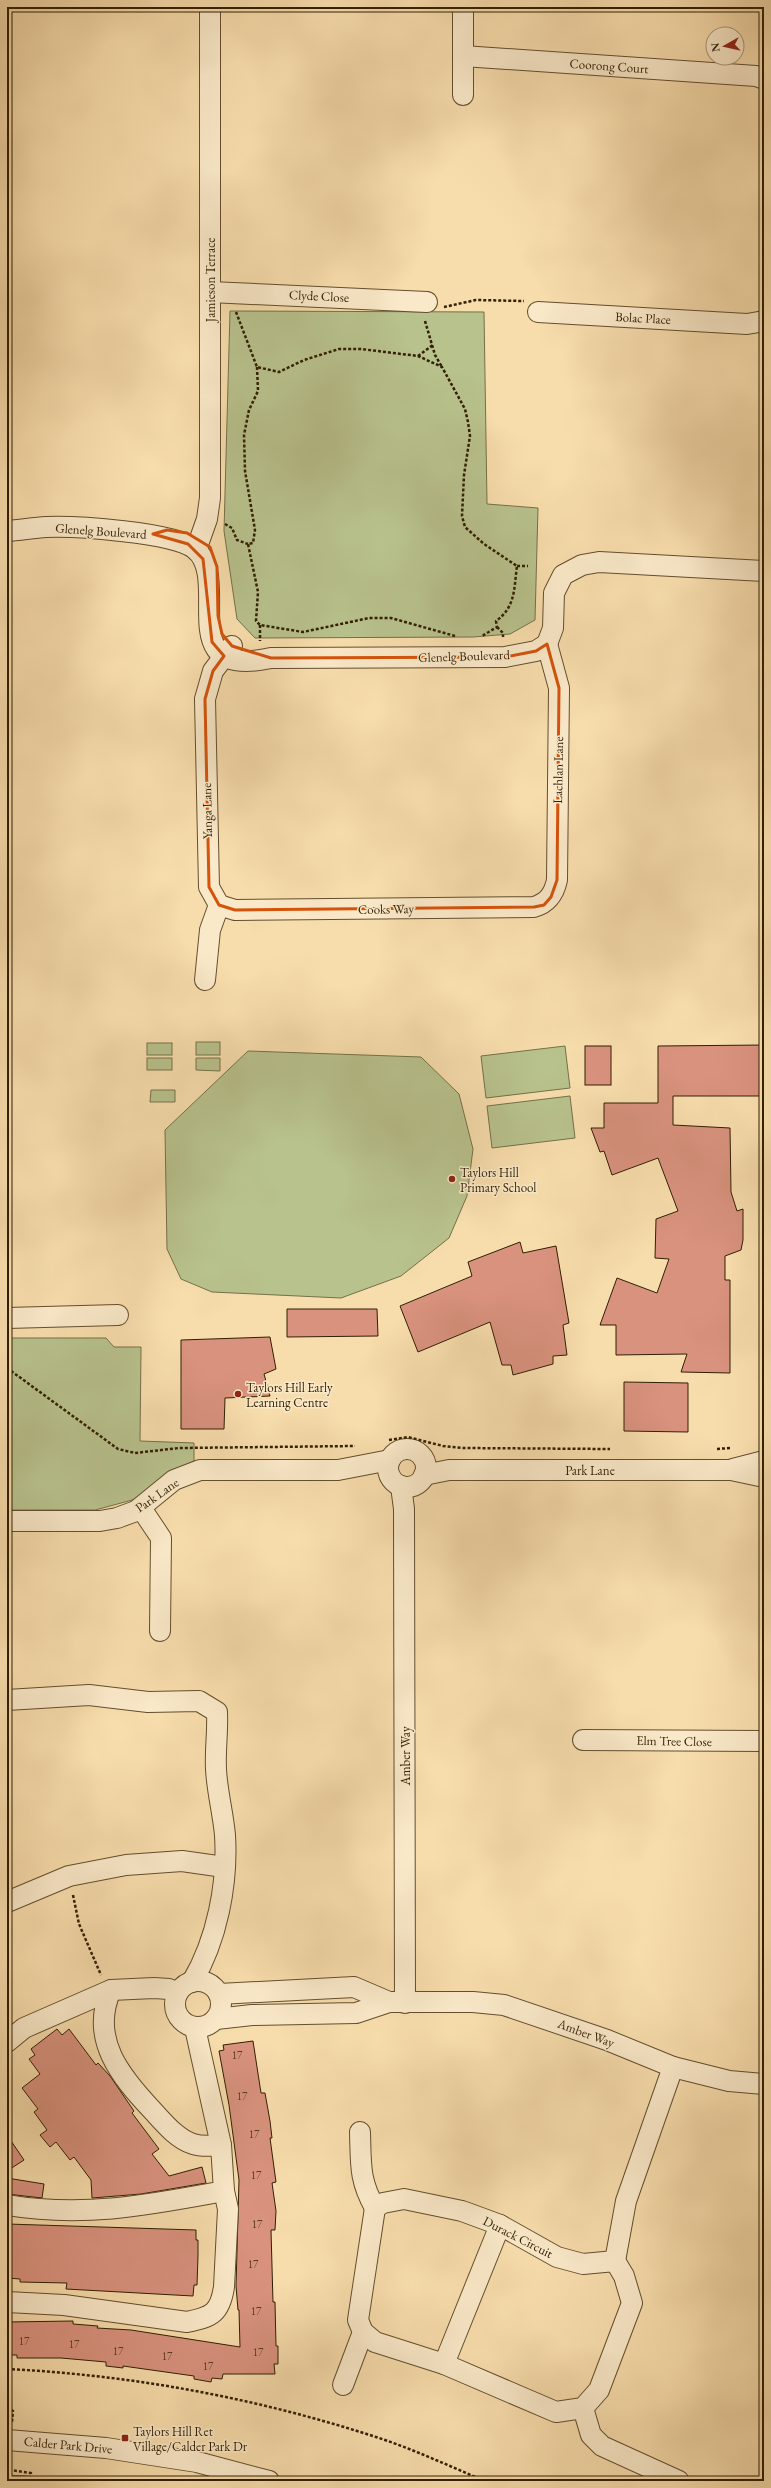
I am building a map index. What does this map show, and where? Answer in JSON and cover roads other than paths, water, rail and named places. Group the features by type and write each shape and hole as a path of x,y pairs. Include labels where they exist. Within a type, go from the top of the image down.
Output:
{"street":[{"name":"Jamieson Terrace","path":"198,545 208,514 210,498 210,7"},
{"path":"463,13 463,95"},
{"name":"Coorong Court","path":"463,56 761,76"},
{"name":"Clyde Close","path":"210,292 423,302"},
{"name":"Bolac Place","path":"538,312 758,325"},
{"name":"Glenelg Boulevard","path":"7,518 48,527 154,534 188,544 210,547 217,567 218,616 228,651 260,653 271,658 504,657 536,651 547,644"},
{"name":"Glenelg Boulevard","path":"7,531 48,527"},
{"path":"547,644 552,628 554,593 563,575 582,565 599,562 764,571"},
{"name":"Lachlan Lane","path":"547,644 559,688 557,880 551,897"},
{"name":"Yanga Lane","path":"219,905 209,887 205,699 213,671 228,651"},
{"name":"Cooks Way","path":"219,905 235,910 534,907 544,904 551,897"},
{"path":"205,980 210,930 219,905"},
{"path":"7,1318 118,1315"},
{"name":"Park Lane","path":"731,1470 764,1461"},
{"name":"Park Lane","path":"7,1521 100,1521 117,1518 141,1508 174,1480 200,1470 354,1468 408,1474 449,1470 731,1470 764,1477"},
{"name":"Amber Way","path":"408,1474 404,1508 397,2002 473,2002 504,2005 600,2037 674,2067 729,2081 764,2084"},
{"path":"141,1508 160,1538 160,1631"},
{"path":"7,1700 89,1695 148,1702 200,1701 217,1712 216,1770 225,1836 220,1908 200,1968 192,1982 181,1988 177,1994 175,2009 182,2021 195,2028 210,2024 216,2019 221,2007 219,1994 208,1983 192,1982"},
{"name":"Elm Tree Close","path":"583,1740 764,1742"},
{"path":"7,1902 69,1876 126,1865 182,1861 224,1867"},
{"path":"219,1994 354,1987 397,2002"},
{"path":"7,2042 24,2028 111,1990 154,1988 169,1989 177,1994"},
{"path":"111,1990 103,2014 103,2026 112,2058 126,2080 161,2120 185,2140 200,2145 221,2145"},
{"path":"216,2019 252,2016 356,2013 397,2002"},
{"path":"7,2302 64,2305 187,2322 212,2315 222,2300 224,2287 228,2210 224,2191 221,2145 195,2028"},
{"path":"360,2132 361,2174 364,2190 375,2208 358,2320 363,2332 375,2342 444,2364 556,2412 583,2408 599,2390 632,2303 624,2276 615,2261 626,2201 674,2067"},
{"path":"7,2205 60,2210 116,2210 167,2203 224,2191"},
{"name":"Durack Circuit","path":"375,2208 383,2203 404,2199 462,2211 500,2225 557,2257 583,2264 615,2261"},
{"path":"444,2364 500,2225"},
{"path":"343,2385 363,2332"},
{"path":"583,2408 591,2435 602,2446 679,2481"},
{"name":"Calder Park Drive","path":"7,2440 106,2448 197,2462 269,2481"}],"place":[{"name":"Taylors Hill Primary School","path":"452,1179"},
{"name":"Taylors Hill Early Learning Centre","path":"238,1394"},
{"name":"Taylors Hill Ret Village/Calder Park Dr","path":"125,2438"}]}
